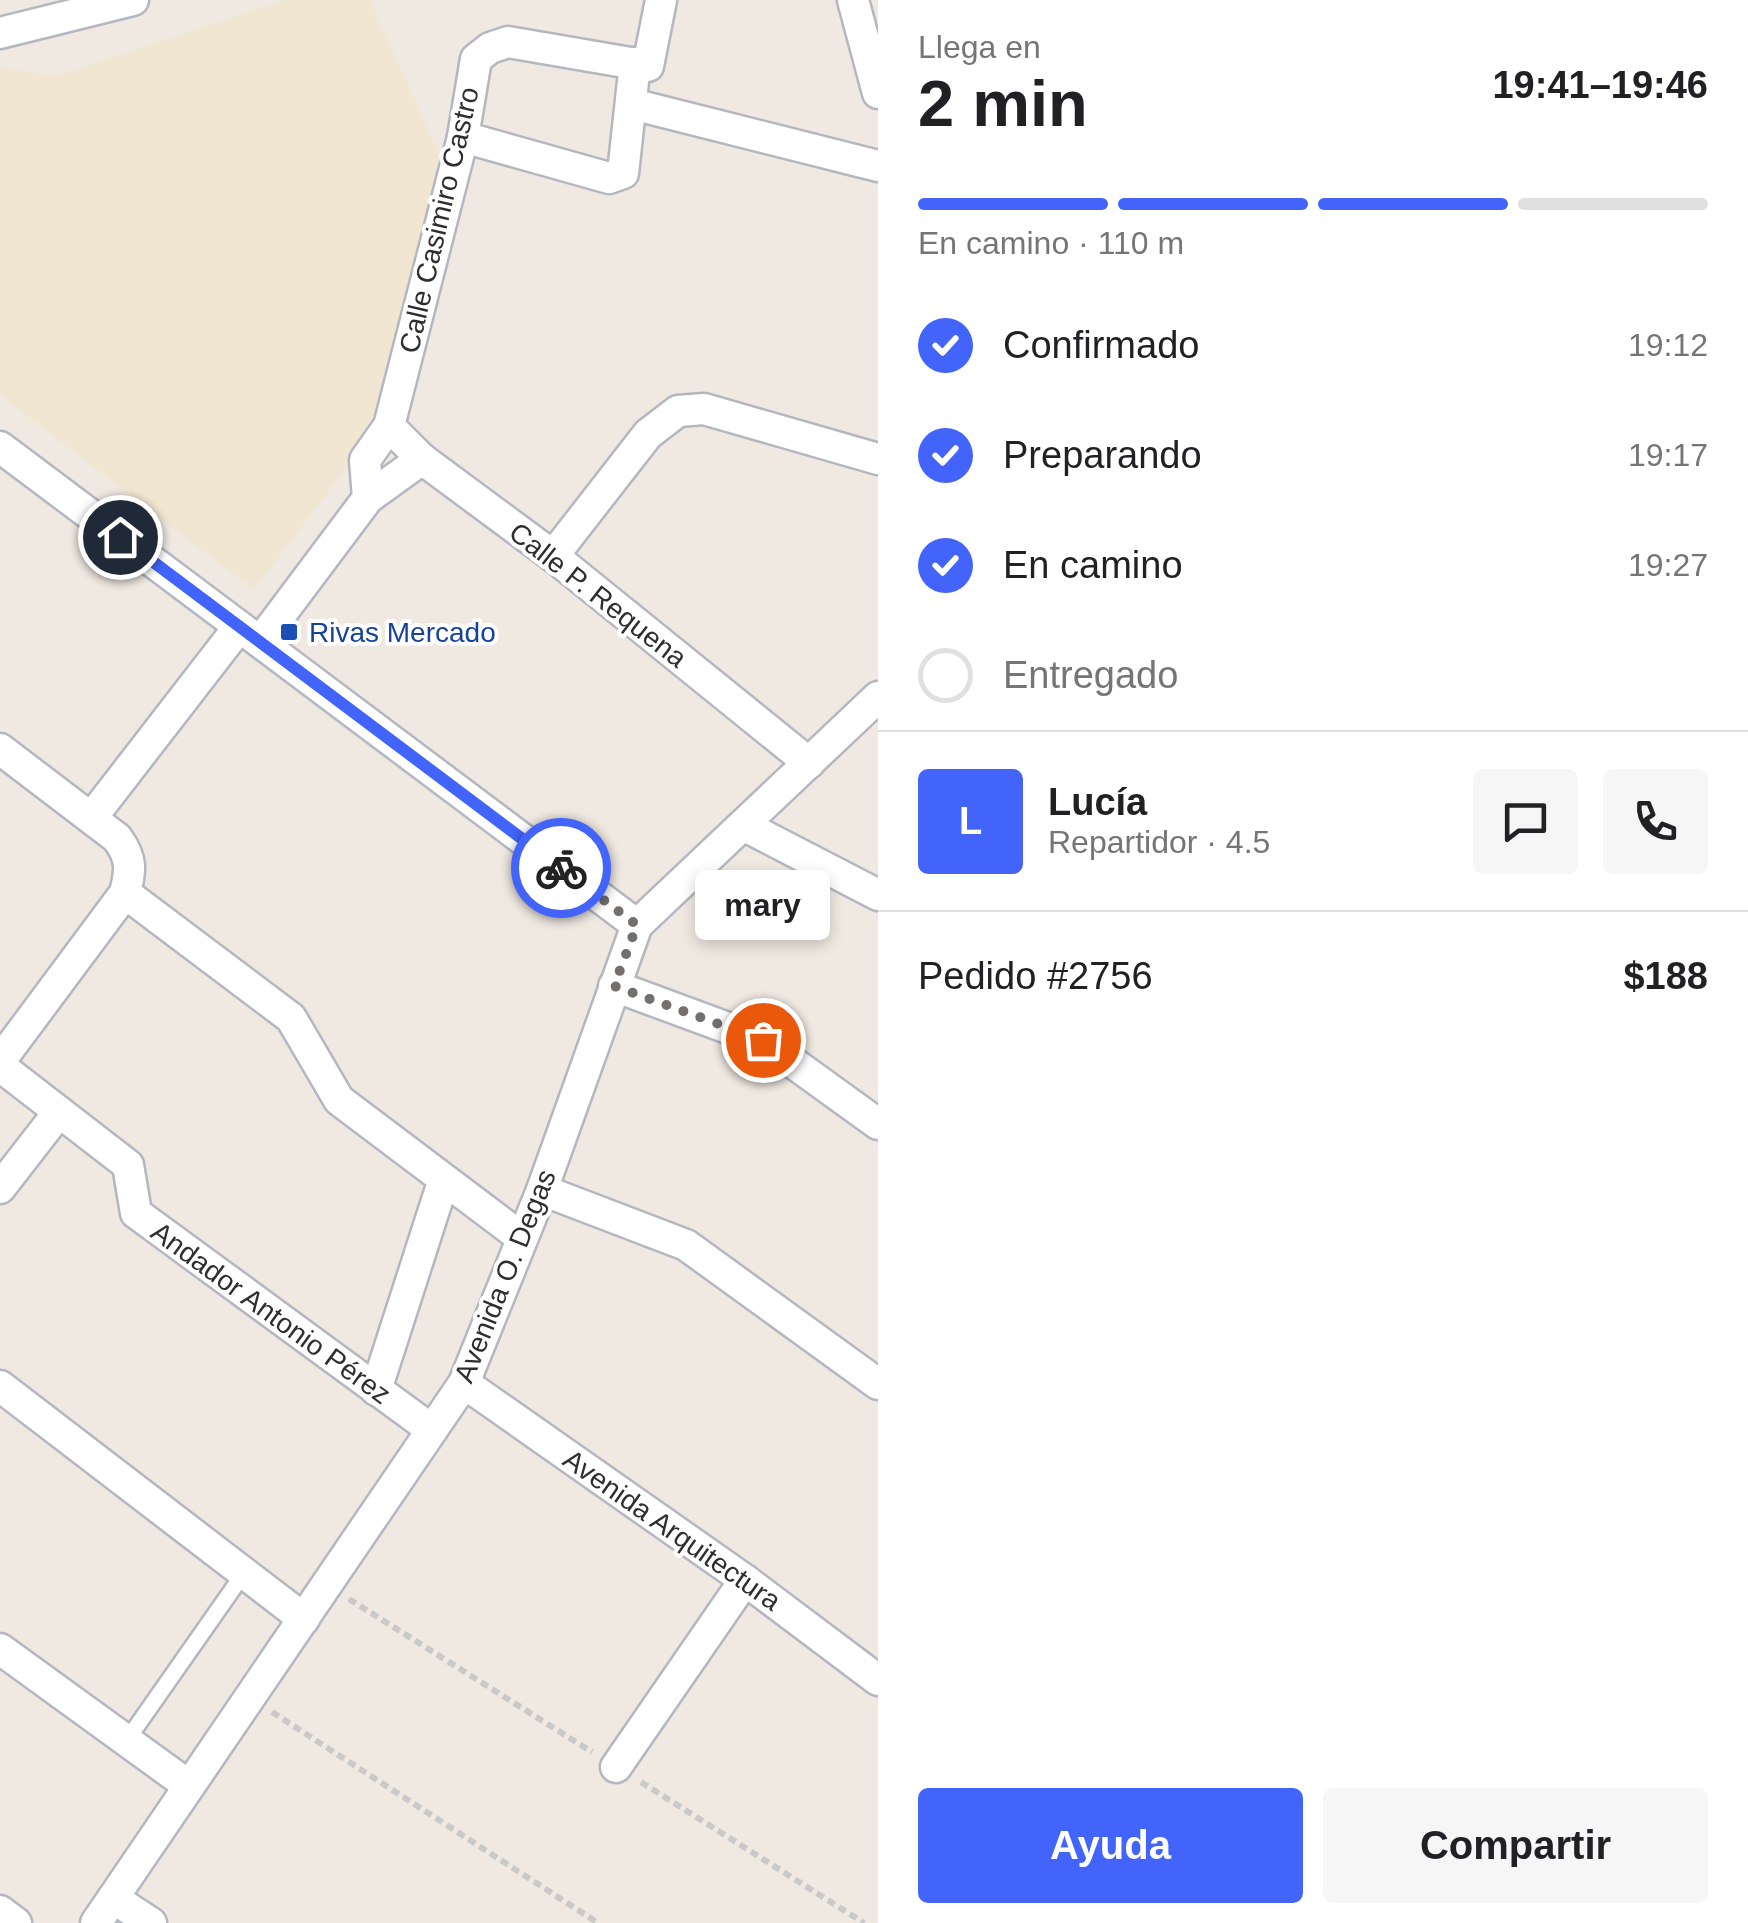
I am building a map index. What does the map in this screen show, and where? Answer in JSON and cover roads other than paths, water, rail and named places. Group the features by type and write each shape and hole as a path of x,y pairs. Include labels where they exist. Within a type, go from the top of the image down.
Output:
{"street":[{"path":"7,27 132,0"},
{"path":"463,137 609,178 623,173 635,63 648,66 662,0"},
{"path":"853,0 878,94"},
{"name":"Calle Casimiro Castro","path":"368,498 364,460 389,426 463,137 476,59 490,48 508,42 635,63"},
{"path":"632,104 878,166"},
{"path":"553,556 648,434 678,411 704,409 878,459"},
{"name":"Calle P. Requena","path":"389,426 422,459 553,556 808,763"},
{"path":"0,448 637,925"},
{"path":"92,817 368,498 422,459"},
{"name":"Avenida O. Degas","path":"104,1911 464,1383 542,1190 637,925 878,697"},
{"path":"0,749 92,817 129,854 131,872 125,894 0,1063"},
{"path":"743,825 878,895"},
{"path":"125,894 292,1018 339,1100 442,1182 522,1238"},
{"path":"614,986 763,1040 878,1124"},
{"name":"Andador Antonio Pérez","path":"0,1063 128,1166 136,1213 432,1430"},
{"path":"2,1183 58,1112"},
{"path":"376,1390 442,1182"},
{"path":"542,1190 686,1245 878,1384"},
{"name":"Avenida Arquitectura","path":"464,1383 745,1580 878,1680"},
{"path":"0,1386 304,1619"},
{"path":"616,1767 745,1580"},
{"path":"0,1650 190,1786"},
{"path":"104,1911 151,1923"}],"lane":[{"path":"119,1734 244,1573"}],"place":[{"name":"Rivas Mercado","path":"289,632"},
{"name":"mary","path":"763,1040"}]}
